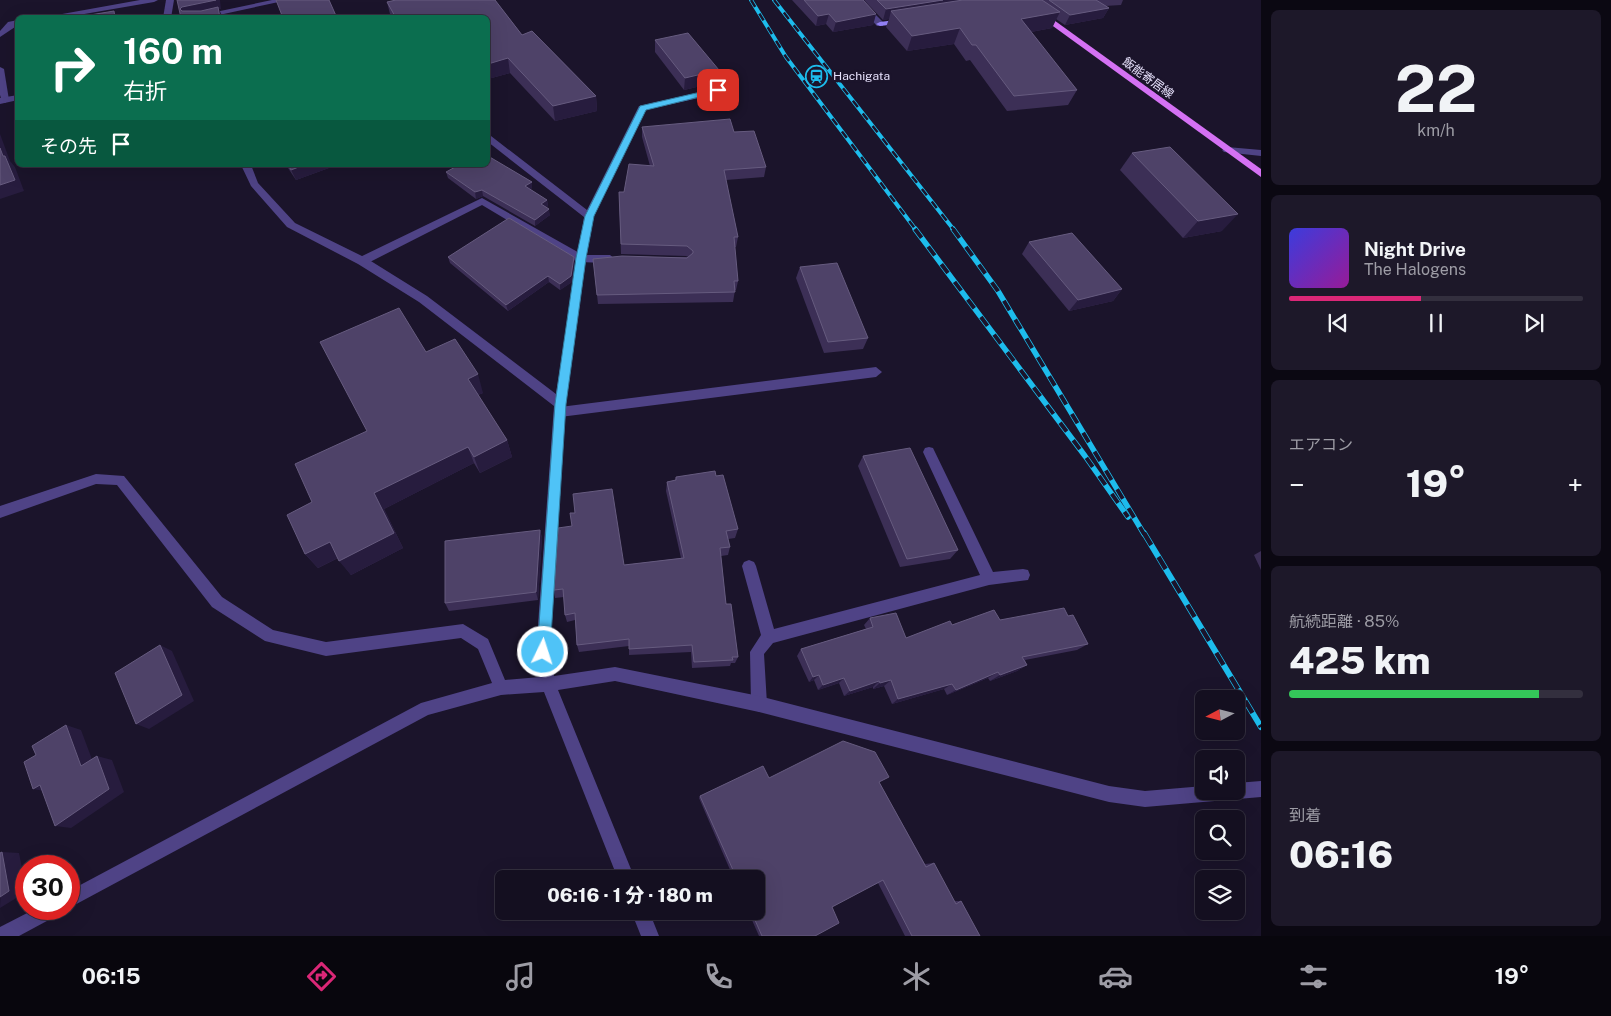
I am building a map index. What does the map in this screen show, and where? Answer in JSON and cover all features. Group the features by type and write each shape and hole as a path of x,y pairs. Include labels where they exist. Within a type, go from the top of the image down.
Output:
{"main road":[{"name":"飯能寄居線","path":"1018,1 1261,174"},
{"path":"880,24 909,20"}],"street":[{"path":"62,15 154,0"},
{"path":"168,15 170,0"},
{"path":"206,15 284,0"},
{"path":"858,0 880,24"},
{"path":"0,35 11,24 15,23"},
{"path":"0,69 3,100"},
{"path":"623,870 548,684 543,652 560,408 581,258 589,216 642,108 718,90"},
{"path":"490,140 589,216"},
{"path":"1227,150 1261,153"},
{"path":"247,167 254,184 291,225 362,261 422,298 560,408 876,372"},
{"path":"362,261 482,201 581,258 619,260"},
{"path":"930,452 989,580"},
{"path":"0,512 96,479 120,480 217,602 270,636 326,649 463,631 483,644 500,688"},
{"path":"749,566 769,637"},
{"path":"759,704 757,652 769,637 989,580 1024,575"},
{"path":"80,894 426,708 500,688 548,684 616,674 759,704 1109,794 1145,799 1195,794"},
{"path":"1245,790 1261,789"},
{"path":"1,936 31,920"},
{"path":"644,920 650,936"}],"building":[{"path":"177,0 216,0 180,9 182,11 201,11 218,7 219,15 180,15"},
{"path":"276,0 329,0 336,15 282,15"},
{"path":"396,0 495,0 522,35 532,31 596,96 553,106 508,58 490,63 490,15 394,15 387,2"},
{"path":"804,0 863,0 876,14 836,22 829,14 818,16"},
{"path":"877,0 943,0 886,9"},
{"path":"963,0 1042,0 1060,12 1021,19 1077,90 1014,96 976,45 972,45 960,28 912,36 891,11"},
{"path":"1049,0 1096,0 1109,8 1070,15"},
{"path":"114,11 115,15 90,15"},
{"path":"688,33 719,70 685,78 655,40"},
{"path":"730,119 734,132 754,131 766,167 724,170 738,237 734,237 738,281 734,281 735,292 597,295 593,259 622,256 687,258 693,253 687,246 621,244 619,192 624,192 629,164 654,166 642,127"},
{"path":"1170,147 1238,214 1198,221 1132,153"},
{"path":"0,148 15,180 0,185"},
{"path":"490,157 532,182 525,186 547,200 541,204 549,209 535,220 482,190 475,192 446,172 455,167 490,167"},
{"path":"509,218 574,257 571,276 560,284 548,276 506,305 448,257"},
{"path":"1072,233 1122,289 1078,300 1029,242"},
{"path":"837,263 868,338 828,342 800,267"},
{"path":"399,308 426,352 455,339 478,374 468,379 507,440 474,457 468,447 374,493 394,533 339,561 330,542 305,554 287,515 312,502 295,464 367,431 320,342"},
{"path":"910,448 958,550 907,559 863,456"},
{"path":"715,471 716,476 723,475 738,529 726,531 730,547 720,548 726,604 731,604 738,657 732,657 733,660 694,662 692,645 629,649 629,639 577,645 575,613 565,615 563,589 554,590 558,528 572,526 570,513 575,513 573,494 612,489 624,565 684,558 667,482 676,480 676,477"},
{"path":"540,530 536,592 445,603 445,541"},
{"path":"1064,608 1068,616 1073,615 1088,644 1022,657 1027,665 1000,675 998,672 956,690 952,684 898,699 891,680 880,683 879,681 850,691 844,678 823,685 819,675 813,677 801,649 873,627 870,618 896,613 906,638 950,621 952,625 994,610 1000,620"},
{"path":"160,645 182,695 136,724 115,673"},
{"path":"66,725 81,766 97,756 109,789 55,826 40,785 33,789 24,762 36,755 32,746"},
{"path":"843,741 875,752 889,777 879,782 926,867 934,863 956,904 961,901 980,936 912,936 883,880 832,907 839,923 815,936 762,936 755,920 765,920 765,870 733,870 700,796 763,766 769,778"},
{"path":"2,852 9,891 0,897 0,853"}],"railway":[{"path":"751,0 786,57 916,230"},
{"path":"774,0 954,230"},
{"path":"915,229 1085,456 1128,517"},
{"path":"953,229 998,291 1144,534"},
{"path":"1144,533 1261,727"}],"place":[{"name":"Hachigata","path":"817,76"}],"route":[{"path":"543,652 560,404 581,258 589,216 642,108 718,90"}]}
